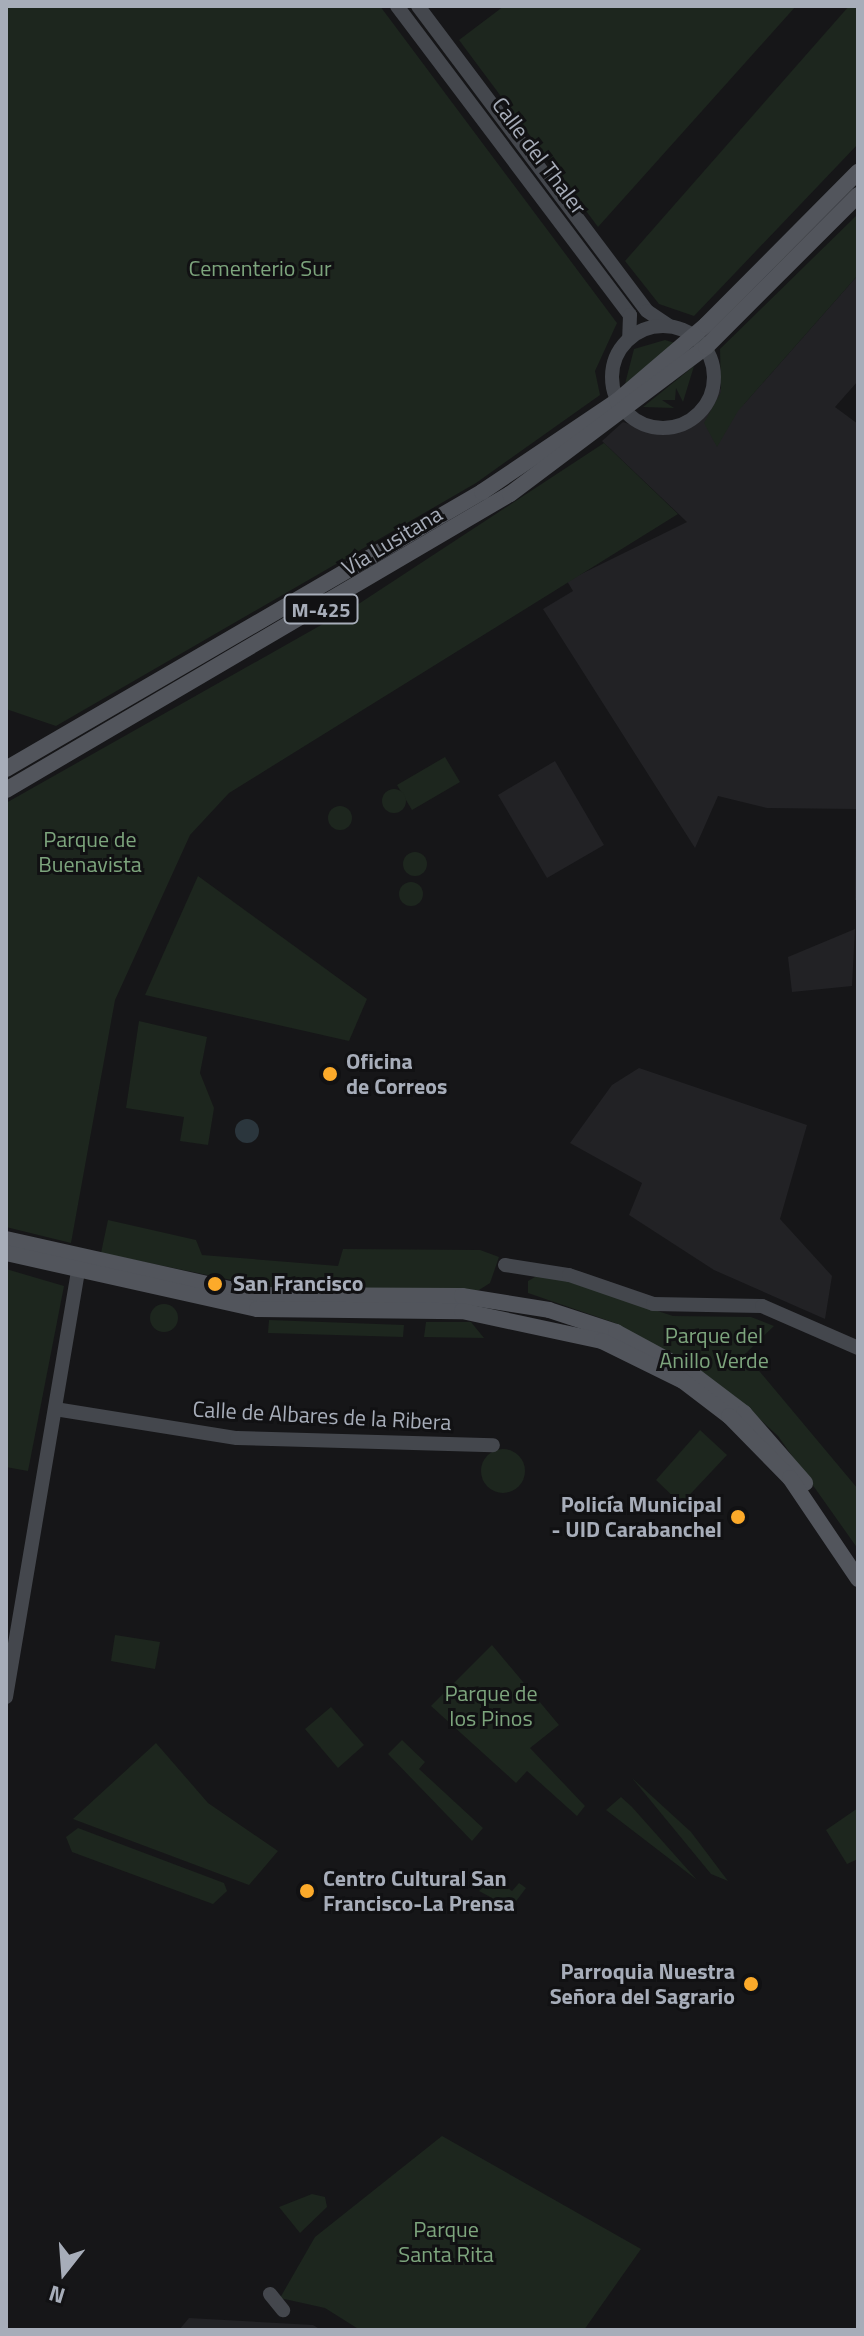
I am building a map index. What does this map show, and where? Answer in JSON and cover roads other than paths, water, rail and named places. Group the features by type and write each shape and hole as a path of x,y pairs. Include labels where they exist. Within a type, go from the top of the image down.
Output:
{"main road":[{"name":"M-425","path":"621,406 858,172"},
{"name":"M-425","path":"621,406 706,347 858,195"},
{"name":"Vía Lusitana","path":"6,769 482,492 621,406"},
{"name":"Vía Lusitana","path":"6,790 389,570 621,406"},
{"path":"6,1239 79,1264"},
{"path":"6,1253 256,1295 462,1304 548,1317 616,1332 721,1393 781,1450 858,1560"},
{"path":"462,1304 492,1290"},
{"path":"524,1294 548,1317 645,1360 729,1416 790,1478 858,1579"},
{"path":"462,1304 490,1326"},
{"path":"519,1331 548,1317"}],"street":[{"name":"Calle del Thaler","path":"397,6 630,315 629,338"},
{"name":"Calle del Thaler","path":"418,6 647,311 669,326 693,335"},
{"path":"669,326 629,338 612,369 621,406 654,427 689,422 714,384 706,347 693,335"},
{"path":"6,1697 79,1264"},
{"path":"505,1265 569,1275 653,1304 762,1306 858,1348"},
{"name":"Calle de Albares de la Ribera","path":"55,1409 237,1438 493,1445"},
{"path":"270,2294 283,2310"}],"place":[{"name":"Oficina de Correos","path":"330,1074"},
{"name":"San Francisco","path":"215,1284"},
{"name":"Policía Municipal - UID Carabanchel","path":"738,1517"},
{"name":"Centro Cultural San Francisco-La Prensa","path":"307,1891"},
{"name":"Parroquia Nuestra Señora del Sagrario","path":"751,1984"}],"park label":[{"name":"Cementerio Sur","path":"260,269"},
{"name":"Parque de Buenavista","path":"90,852"},
{"name":"Parque del Anillo Verde","path":"714,1348"},
{"name":"Parque de los Pinos","path":"491,1706"},
{"name":"Parque Santa Rita","path":"446,2242"}]}
